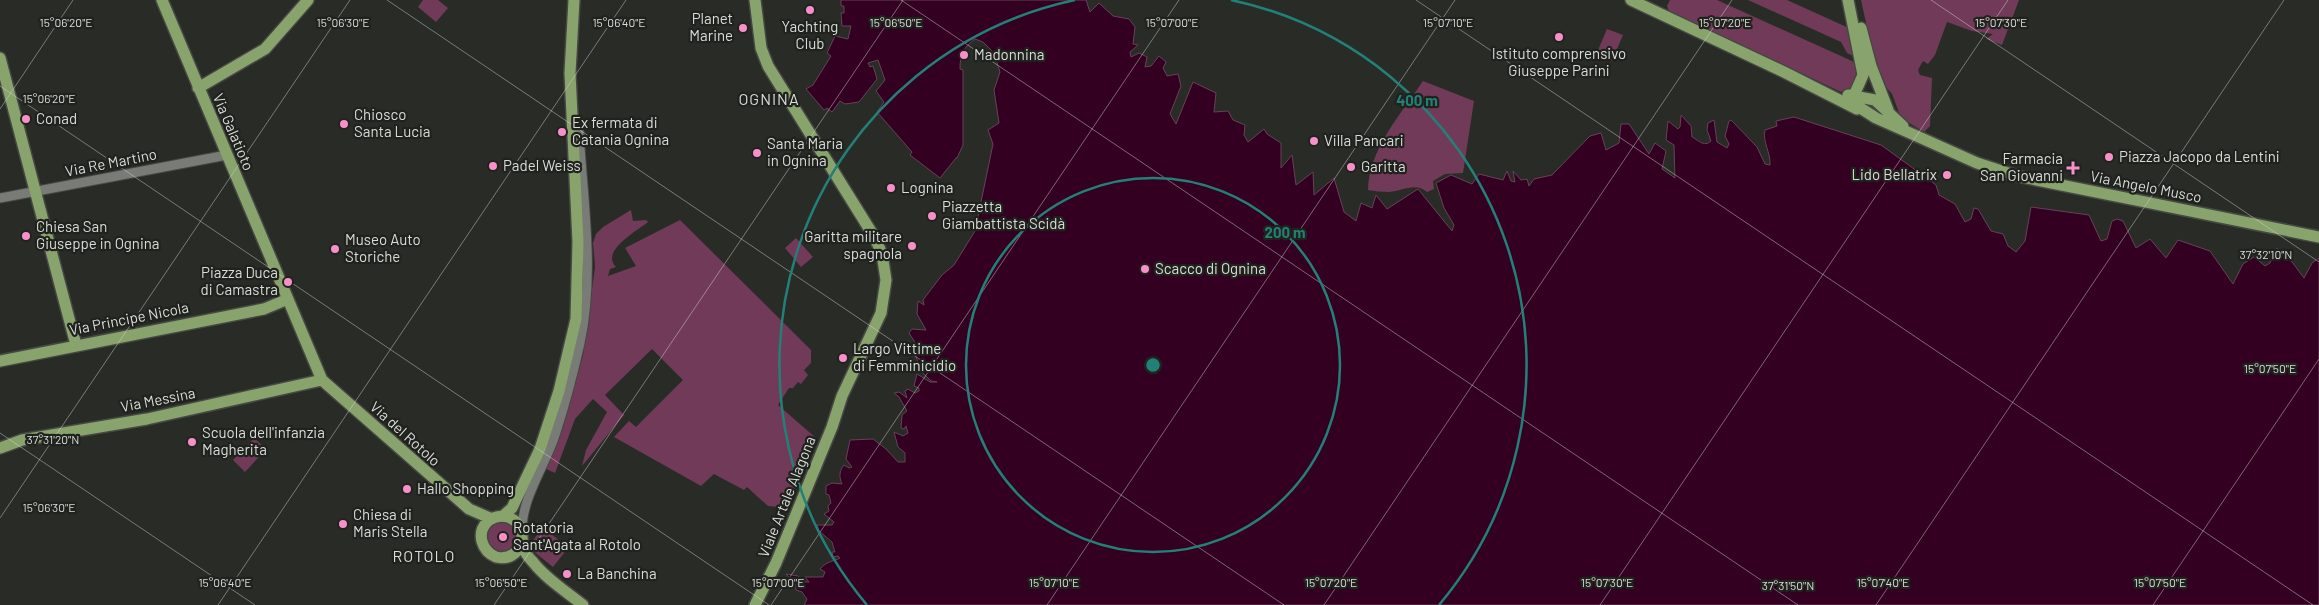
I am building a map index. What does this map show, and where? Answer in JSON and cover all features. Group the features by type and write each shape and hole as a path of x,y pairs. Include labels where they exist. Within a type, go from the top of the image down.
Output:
{"main road":[{"name":"Via Galatioto","path":"162,0 322,380"},
{"path":"198,88 264,49 308,0"},
{"path":"482,531 497,517 512,508 522,490 540,449 559,391 576,319 582,242 570,72 574,0"},
{"name":"Viale Artale Alagona","path":"754,0 761,48 768,66 794,100"},
{"name":"Viale Artale Alagona","path":"755,605 774,568 832,427 848,399 885,320 891,297 892,278 888,254 882,238 814,134 770,54 764,29 761,0"},
{"path":"1631,0 1842,102 1926,139"},
{"path":"1848,0 1863,78 1849,95"},
{"path":"1855,0 1871,66 1889,111"},
{"path":"0,58 76,345"},
{"path":"1814,87 1874,100 1889,111 1903,126 1926,139"},
{"path":"1849,95 1852,104 1866,113 1882,117 1889,111"},
{"name":"Via Angelo Musco","path":"1926,139 1969,159 2001,171 2046,182 2319,237"},
{"name":"Via Principe Nicola","path":"0,361 264,308 288,299"},
{"name":"Via Messina","path":"0,448 22,440 147,419 322,380"},
{"name":"Via del Rotolo","path":"322,380 469,509"},
{"path":"469,509 515,520 522,530 524,550 533,563 584,605"},
{"path":"469,509 482,531 482,543 488,553 499,558 511,556 533,563"},
{"path":"511,556 519,549 522,542"}],"street":[{"path":"522,530 522,513 555,435 580,342 586,310 588,260 582,242 579,132"},
{"name":"Via Re Martino","path":"0,198 227,155"}],"shaded area":[{"path":"423,0 438,0 448,8 436,22 418,7"},
{"path":"841,0 1086,0 1090,12 1099,3 1113,16 1129,19 1135,27 1133,44 1138,45 1130,52 1131,57 1139,53 1147,57 1145,67 1151,66 1159,56 1166,62 1163,68 1167,76 1178,74 1181,86 1170,114 1176,124 1193,82 1216,93 1214,112 1228,111 1233,120 1245,125 1244,135 1248,142 1264,129 1267,134 1281,143 1281,168 1292,155 1296,185 1313,172 1314,195 1334,178 1344,212 1356,221 1361,203 1372,208 1376,195 1387,209 1418,189 1452,231 1454,225 1444,208 1436,183 1451,175 1472,184 1479,174 1503,180 1507,171 1511,181 1515,182 1513,171 1521,180 1527,179 1529,186 1534,179 1552,175 1590,136 1601,133 1606,150 1619,143 1621,124 1629,124 1649,154 1655,143 1666,151 1662,169 1675,178 1674,145 1666,140 1668,121 1678,129 1680,127 1681,115 1691,126 1692,137 1706,144 1711,141 1707,130 1708,123 1714,120 1717,142 1727,148 1729,144 1725,136 1729,121 1731,120 1757,147 1765,164 1770,165 1764,134 1765,130 1777,126 1776,121 1794,117 1881,145 1936,185 1939,195 1955,204 1965,222 1971,219 1974,208 1978,209 1991,231 2003,234 2008,246 2016,252 2025,241 2031,207 2089,215 2101,241 2107,239 2112,221 2117,219 2123,221 2136,248 2150,239 2166,258 2178,240 2210,251 2233,284 2243,264 2254,257 2265,266 2270,263 2277,248 2292,262 2304,278 2312,263 2319,258 2319,605 804,605 807,599 802,592 796,590 796,585 786,574 798,576 803,582 809,582 805,577 823,577 825,572 820,569 827,563 840,558 838,556 833,557 832,552 835,552 832,542 819,531 817,525 832,525 834,522 824,514 829,511 828,506 831,503 829,495 826,494 826,486 832,483 842,484 840,474 842,467 844,465 849,468 852,467 846,459 850,440 873,439 898,462 905,462 905,453 898,447 894,432 903,436 908,433 906,426 904,429 901,428 902,415 907,411 899,397 894,393 899,392 907,398 905,391 908,389 915,393 919,391 919,388 914,386 917,374 930,382 937,382 931,381 922,372 915,354 916,344 909,333 912,329 926,330 917,314 918,301 924,305 923,300 942,275 954,265 975,231 993,144 988,130 999,123 994,90 1000,72 994,53 983,42 975,39 965,48 961,59 960,69 963,70 963,145 957,158 940,178 910,155 912,152 877,112 884,102 876,91 885,80 878,60 868,63 870,67 873,66 877,79 859,102 845,104 840,101 832,112 827,108 824,110 806,89 813,85 831,56 827,53 835,36 848,39 851,26 842,26 841,13 844,13 844,6 841,6"},
{"path":"1670,0 1717,0 1852,61 1857,65 1858,70 1856,82 1850,88 1841,92 1669,11 1667,6"},
{"path":"1748,0 1787,0 1851,29 1855,57 1847,53 1841,42"},
{"path":"1861,0 2019,0 2002,45 1986,39 1993,34 1972,31 1947,22 1935,55 1928,64 1923,61 1918,70 1920,75 1932,78 1930,126 1924,132 1901,118 1892,94 1885,86 1873,54"},
{"path":"1607,29 1623,35 1612,61 1596,55"},
{"path":"1423,81 1474,101 1463,173 1445,174 1433,181 1434,189 1427,192 1413,187 1389,192 1368,190 1374,160 1380,146 1396,119"},
{"path":"631,210 633,221 646,220 648,222 616,248 612,261 616,267 610,269 608,276 636,266 625,248 680,220 811,350 811,363 804,370 808,375 801,384 798,382 793,388 789,388 778,405 816,438 788,508 768,506 747,487 744,490 714,474 701,486 614,437 629,421 636,427 683,380 652,349 605,395 624,415 582,466 586,450 607,412 593,399 575,419 555,473 546,469 563,427 583,355 595,267 593,243 596,234 603,227"},
{"path":"796,238 813,257 801,267 785,248"},
{"path":"254,438 266,449 245,472 233,460"},
{"path":"502,521 513,526 518,537 513,548 502,553 491,548 486,537 491,526"},
{"path":"543,527 568,548 553,567 528,547"}],"place":[{"name":"Yachting Club","path":"810,10"},
{"name":"Planet Marine","path":"743,28"},
{"name":"Istituto comprensivo Giuseppe Parini","path":"1559,37"},
{"name":"Madonnina","path":"964,55"},
{"name":"Conad","path":"26,119"},
{"name":"Chiosco Santa Lucia","path":"344,124"},
{"name":"Ex fermata di Catania Ognina","path":"562,132"},
{"name":"Villa Pancari","path":"1314,141"},
{"name":"Santa Maria in Ognina","path":"757,153"},
{"name":"Piazza Jacopo da Lentini","path":"2109,157"},
{"name":"Padel Weiss","path":"493,166"},
{"name":"Garitta","path":"1351,167"},
{"name":"Farmacia San Giovanni","path":"2073,168"},
{"name":"Lido Bellatrix","path":"1947,175"},
{"name":"Lognina","path":"891,188"},
{"name":"Piazzetta Giambattista Scidà","path":"932,216"},
{"name":"Chiesa San Giuseppe in Ognina","path":"26,236"},
{"name":"Garitta militare spagnola","path":"912,246"},
{"name":"Museo Auto Storiche","path":"335,249"},
{"name":"Scacco di Ognina","path":"1145,269"},
{"name":"Piazza Duca di Camastra","path":"288,282"},
{"name":"Largo Vittime di Femminicidio","path":"843,358"},
{"name":"Scuola dell'infanzia Magherita","path":"192,442"},
{"name":"Hallo Shopping","path":"407,489"},
{"name":"Chiesa di Maris Stella","path":"343,524"},
{"name":"Rotatoria Sant'Agata al Rotolo","path":"503,537"},
{"name":"La Banchina","path":"567,574"}],"district":[{"name":"OGNINA","path":"769,99"},
{"name":"ROTOLO","path":"424,556"}]}
